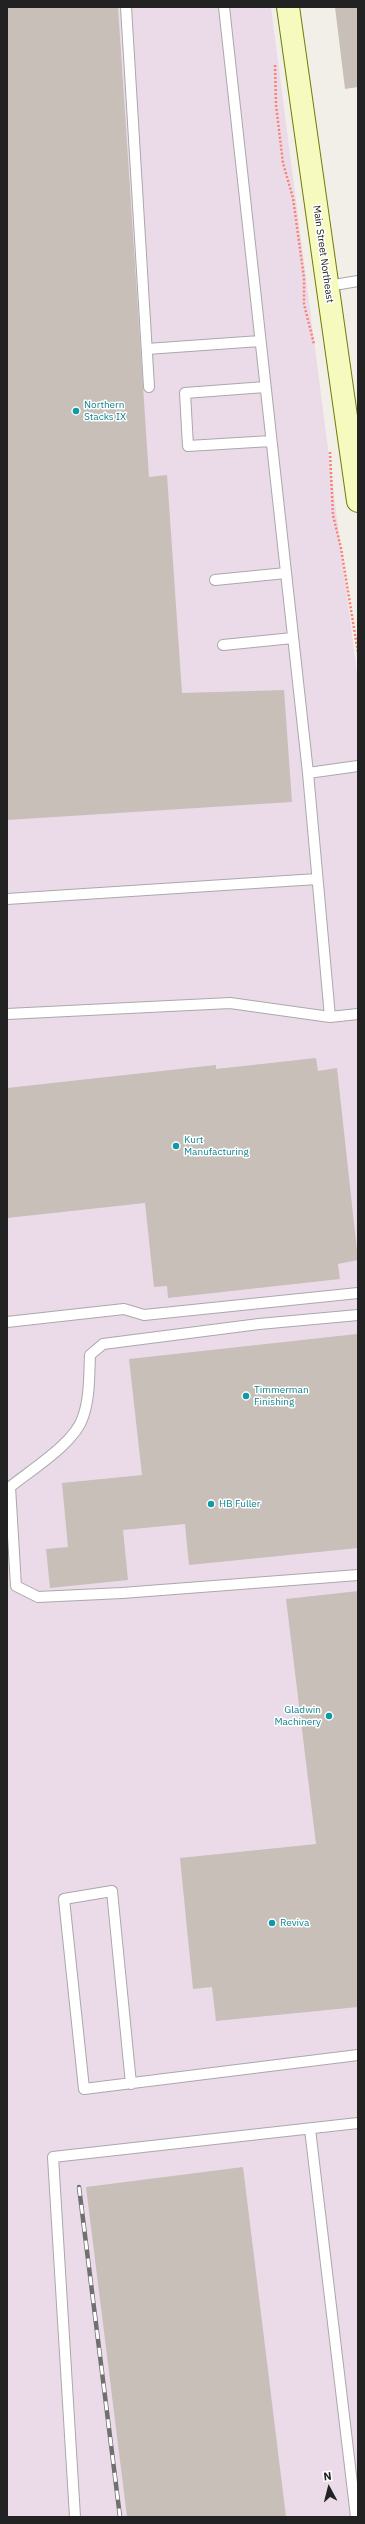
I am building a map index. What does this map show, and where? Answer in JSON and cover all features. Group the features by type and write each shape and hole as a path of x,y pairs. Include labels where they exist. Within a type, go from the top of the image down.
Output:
{"street":[{"name":"Main Street Northeast","path":"288,7 358,501"}],"lane":[{"path":"126,7 149,386"},
{"path":"224,7 308,773 330,1017"},
{"path":"328,286 358,281"},
{"path":"147,349 260,341"},
{"path":"265,387 185,393 188,446 271,441"},
{"path":"215,580 286,573"},
{"path":"223,645 293,638"},
{"path":"308,773 358,766"},
{"path":"7,899 317,879"},
{"path":"7,1014 230,1003 330,1017 358,1014"},
{"path":"7,1322 124,1308 144,1315 358,1293"},
{"path":"358,1315 259,1324 103,1344 90,1355 88,1390 83,1418 69,1438 10,1486 16,1586 38,1597 122,1593 358,1575"},
{"path":"131,2084 112,1891 64,1899 84,2089 131,2084 358,2055"},
{"path":"75,2517 53,2157 358,2123"},
{"path":"310,2129 356,2517"}],"path":[{"path":"274,60 276,105 283,163 293,198 304,278 304,304 315,345"},
{"path":"329,447 333,515 341,548 358,653"}],"shaded area":[{"path":"7,7 271,7 358,681 358,2517 7,2517"}],"building":[{"name":"Northern Stacks IX","path":"7,7 118,7 149,477 167,475 182,693 284,690 292,802 7,820"},
{"path":"335,7 358,7 358,87 345,89"},
{"name":"Kurt Manufacturing","path":"316,1058 318,1071 337,1068 358,1260 338,1264 340,1279 168,1298 167,1286 154,1287 145,1203 7,1218 7,1088 216,1065 216,1069"},
{"path":"357,1334 358,1548 189,1565 185,1524 123,1530 128,1580 50,1588 46,1549 68,1547 62,1483 142,1475 129,1359"},
{"name":"Reviva","path":"358,1591 358,2007 216,2021 212,1987 193,1989 180,1858 316,1844 286,1599"},
{"path":"243,2167 286,2517 127,2517 86,2187"}],"railway":[{"path":"79,2187 120,2517"}],"place":[{"name":"Northern Stacks IX","path":"76,411"},
{"name":"Kurt Manufacturing","path":"176,1146"},
{"name":"Timmerman Finishing","path":"246,1396"},
{"name":"HB Fuller","path":"211,1504"},
{"name":"Gladwin Machinery","path":"329,1716"},
{"name":"Reviva","path":"272,1923"}]}
